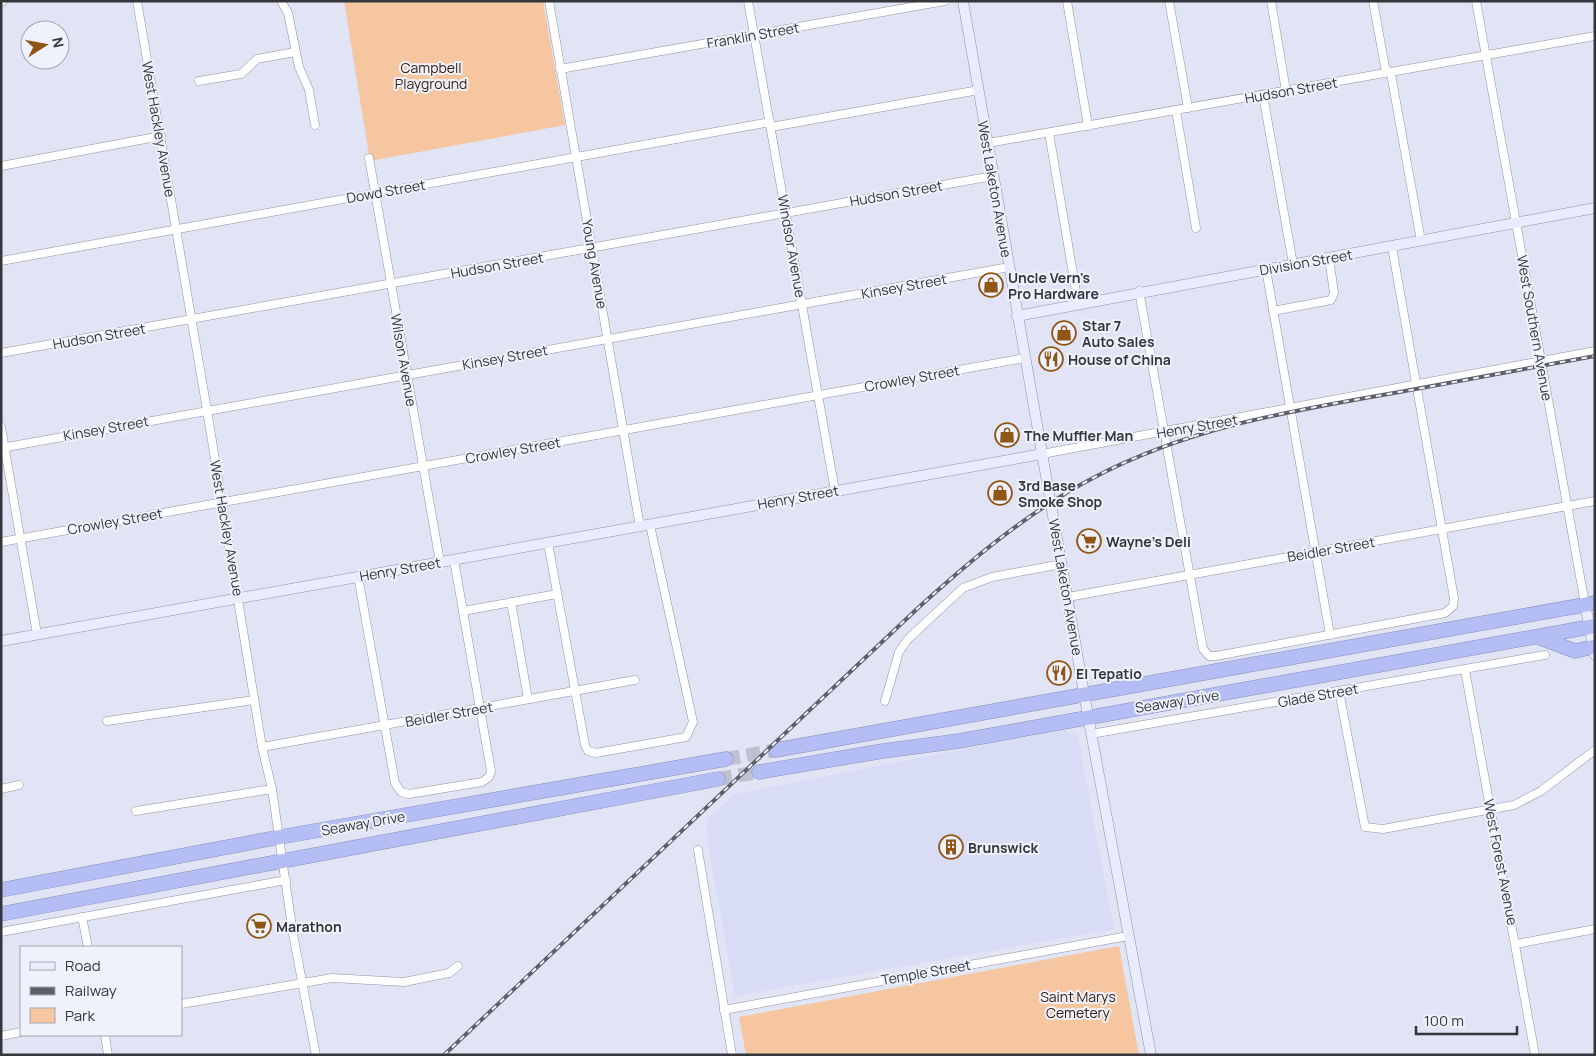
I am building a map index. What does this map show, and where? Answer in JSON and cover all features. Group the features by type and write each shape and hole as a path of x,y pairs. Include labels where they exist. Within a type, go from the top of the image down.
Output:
{"highway":[{"name":"Seaway Drive","path":"776,750 1590,603"},
{"path":"1424,658 1416,649 1420,640 1557,615 1566,608"},
{"name":"Seaway Drive","path":"759,772 883,751 959,741 1088,716 1539,638 1592,627"},
{"path":"1539,638 1576,651 1594,649"},
{"path":"1105,714 1115,706 1251,682 1256,678 1257,672 1254,667 1248,664"},
{"path":"959,741 942,736 939,730 940,727 960,721 1058,703 1068,696"},
{"name":"Seaway Drive","path":"1,890 280,837 726,759"},
{"name":"Seaway Drive","path":"1,914 718,779"},
{"path":"298,858 307,852 424,829 428,822 427,818 421,813"},
{"path":"155,885 147,883 145,880 147,872 154,868 245,850 263,841"}],"main road":[{"name":"West Laketon Avenue","path":"963,1 1091,734 1151,1055"},
{"name":"Division Street","path":"1017,316 1139,291 1392,249 1420,241 1595,208"},
{"name":"Henry Street","path":"1,641 1042,454"},
{"name":"West Southern Avenue","path":"1590,603 1594,649"}],"street":[{"name":"West Hackley Avenue","path":"136,1 161,136 239,598 254,700 272,789 316,1055"},
{"name":"Young Avenue","path":"548,1 623,431 693,722 686,737 596,754 588,751 575,691"},
{"name":"Windsor Avenue","path":"748,1 835,490"},
{"name":"Franklin Street","path":"560,69 945,1"},
{"path":"1067,1 1088,126"},
{"path":"1169,1 1188,108"},
{"path":"1271,1 1286,91"},
{"path":"1373,1 1384,67 1391,74 1420,241"},
{"name":"West Southern Avenue","path":"1476,1 1568,506 1590,603"},
{"path":"283,2 291,25 295,52 309,90 315,126"},
{"name":"Hudson Street","path":"988,143 1088,126 1177,114 1188,108 1391,74 1595,36"},
{"path":"199,81 241,74 257,59 295,52"},
{"name":"Dowd Street","path":"1,261 576,158 979,90"},
{"path":"1263,95 1293,264"},
{"path":"1177,114 1196,228"},
{"path":"1049,133 1078,303"},
{"path":"1,166 161,136"},
{"name":"Wilson Avenue","path":"369,158 440,562"},
{"name":"Hudson Street","path":"1,353 994,176"},
{"path":"1139,291 1190,575 1206,653 1216,656 1445,613 1451,608 1454,598 1392,249"},
{"path":"1273,311 1331,300 1334,292 1329,258"},
{"name":"Kinsey Street","path":"3,447 1009,267"},
{"path":"1266,269 1330,635"},
{"name":"Henry Street","path":"1042,454 1595,351"},
{"name":"Crowley Street","path":"1,542 1025,358"},
{"path":"1,427 37,634"},
{"name":"Beidler Street","path":"1068,597 1595,502"},
{"path":"548,543 575,691"},
{"path":"358,576 395,783 401,792 414,794 482,782 489,777 491,768 454,560"},
{"path":"885,701 899,652 908,639 963,588 992,577 1062,564"},
{"path":"463,611 557,594"},
{"path":"511,602 528,699"},
{"name":"Glade Street","path":"1091,734 1546,655"},
{"name":"West Forest Avenue","path":"1465,670 1535,1055"},
{"name":"Beidler Street","path":"262,747 636,680"},
{"path":"1339,691 1365,827 1383,829 1491,810 1524,801 1595,750"},
{"path":"107,721 254,700"},
{"path":"1,789 19,785"},
{"path":"136,811 272,789"},
{"path":"698,850 732,1055"},
{"path":"1,932 286,880"},
{"path":"82,917 88,946"},
{"path":"1516,944 1595,929"},
{"name":"Temple Street","path":"724,1010 1128,936"},
{"path":"182,1004 344,977 393,983 404,982 449,973 458,966"},
{"path":"1,1036 20,1032"},
{"path":"104,1036 108,1055"}],"shaded area":[{"path":"1062,730 1077,735 1114,929 735,996 708,843 707,819 735,794"}],"green space":[{"name":"Campbell Playground","path":"344,1 543,1 565,125 370,161"},
{"name":"Saint Marys Cemetery","path":"1119,946 1139,1055 746,1055 739,1017"}],"tunnel":[{"path":"726,759 776,750"},
{"path":"718,779 759,772"}],"railway":[{"path":"444,1055 918,608 1001,537 1069,491 1129,461 1165,446 1240,424 1316,407 1595,356"}],"place":[{"name":"Uncle Vern's Pro Hardware","path":"991,285"},
{"name":"Star 7 Auto Sales","path":"1064,333"},
{"name":"House of China","path":"1051,359"},
{"name":"The Muffler Man","path":"1007,435"},
{"name":"3rd Base Smoke Shop","path":"1000,493"},
{"name":"Wayne's Deli","path":"1089,541"},
{"name":"El Tepatio","path":"1059,673"},
{"name":"Brunswick","path":"951,847"},
{"name":"Marathon","path":"259,926"}]}
